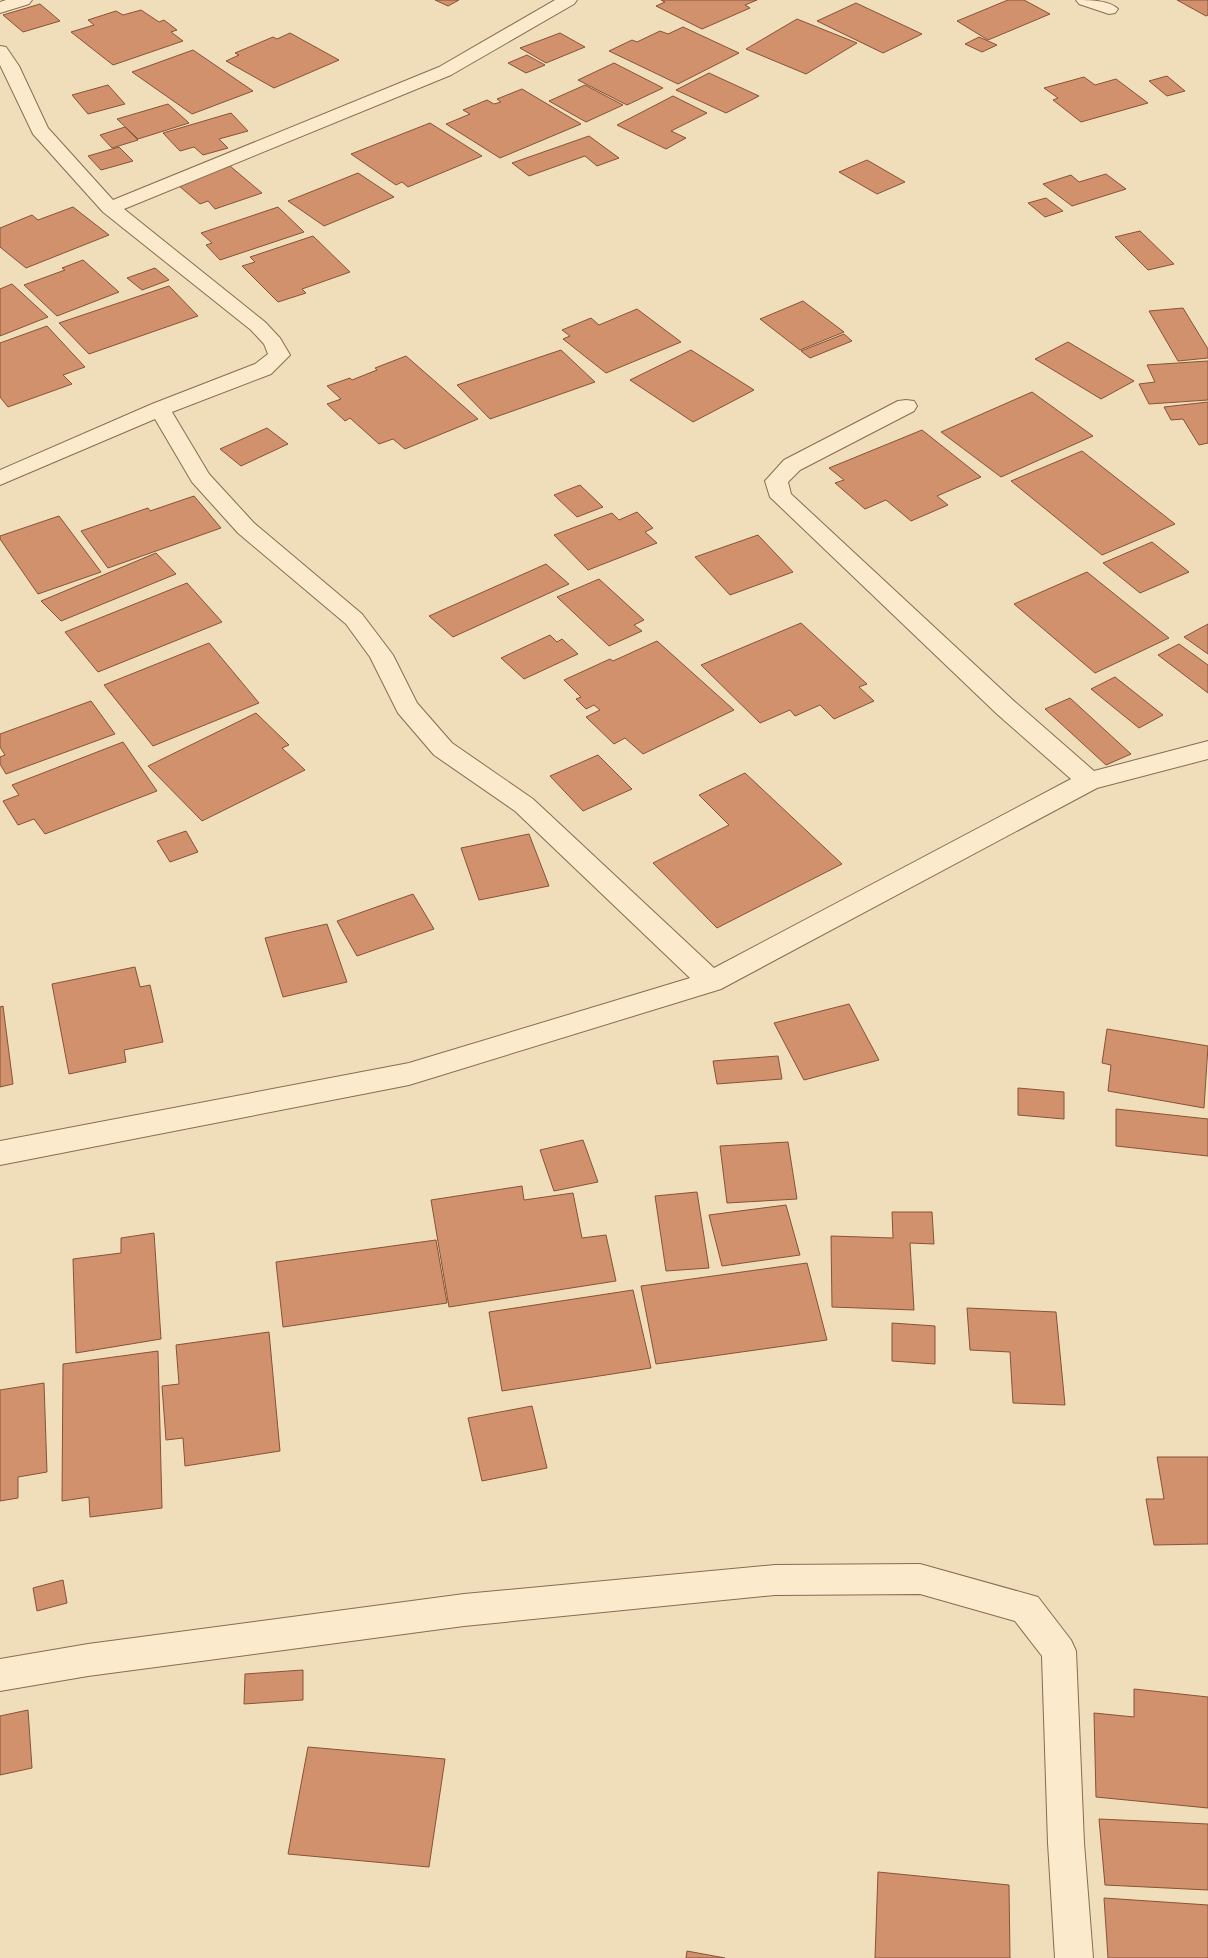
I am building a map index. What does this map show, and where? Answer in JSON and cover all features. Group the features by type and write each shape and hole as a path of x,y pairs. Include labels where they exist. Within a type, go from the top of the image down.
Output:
{"street":[{"path":"0,8 23,0"},
{"path":"110,208 446,71 568,0"},
{"path":"1085,0 1109,10"},
{"path":"0,51 10,66 40,130 110,208 258,326 273,342 279,355 263,369 160,409 0,478"},
{"path":"906,406 792,466 776,480 781,497 1006,708 1089,781"},
{"path":"160,409 200,477 246,528 354,618 381,655 407,708 443,749 524,805 586,866 711,982"},
{"path":"0,1153 409,1074 711,982 1089,781 1208,750"},
{"path":"0,1675 88,1660 464,1610 775,1580 920,1578 1026,1608 1059,1651 1066,1843 1074,1958"}],"building":[{"path":"435,0 459,0 448,6"},
{"path":"661,0 757,0 745,5 750,8 702,29 656,6 665,2"},
{"path":"1008,0 1024,0 1050,14 988,40 957,21"},
{"path":"1177,0 1208,0 1208,15 1206,16"},
{"path":"856,3 922,34 883,53 817,21"},
{"path":"40,4 60,21 23,32 3,15"},
{"path":"141,10 159,22 164,20 177,30 171,32 183,41 113,65 71,32 94,25 88,20 116,11 123,15"},
{"path":"797,19 857,43 806,74 746,49"},
{"path":"683,27 739,53 678,84 609,51 632,40 637,42 660,31 668,34"},
{"path":"290,33 339,60 274,88 226,61 239,55 235,53 273,37 277,39"},
{"path":"560,33 585,47 546,63 520,48"},
{"path":"979,37 997,45 982,52 965,44"},
{"path":"193,50 253,91 192,114 132,72"},
{"path":"527,55 545,65 526,73 508,63"},
{"path":"614,63 663,88 627,105 578,80"},
{"path":"709,73 759,96 726,113 676,90"},
{"path":"1167,76 1185,91 1167,96 1149,81"},
{"path":"1084,77 1095,85 1116,79 1148,103 1081,122 1053,100 1058,98 1044,88"},
{"path":"108,85 125,104 88,114 72,95"},
{"path":"585,85 623,105 586,122 549,101"},
{"path":"522,89 581,124 500,158 446,124 470,114 463,110 487,100 494,104 501,102 497,99"},
{"path":"673,96 707,113 671,131 686,138 666,149 617,125"},
{"path":"168,104 189,123 138,139 117,119"},
{"path":"231,113 248,131 219,139 228,148 203,155 194,147 180,151 163,133"},
{"path":"430,123 482,156 408,187 402,182 396,185 351,154"},
{"path":"125,127 138,140 112,148 100,135"},
{"path":"589,136 619,158 597,166 585,156 529,176 512,163"},
{"path":"119,147 133,161 101,170 88,156"},
{"path":"867,160 905,182 877,194 839,172"},
{"path":"230,166 262,193 215,209 208,201 200,204 178,185"},
{"path":"358,173 394,197 324,226 288,201"},
{"path":"1106,174 1126,189 1072,206 1043,184 1071,175 1079,182"},
{"path":"1046,198 1063,211 1045,217 1028,203"},
{"path":"73,207 109,235 26,268 0,247 0,228 32,215 38,220"},
{"path":"278,207 304,232 220,260 206,245 212,243 201,233"},
{"path":"1140,231 1174,264 1148,270 1115,237"},
{"path":"313,236 350,272 302,289 306,293 278,302 242,266 255,262 250,257"},
{"path":"83,260 119,292 57,316 24,285 65,270 62,268"},
{"path":"155,268 169,280 142,290 127,278"},
{"path":"12,284 48,317 0,336 0,289"},
{"path":"169,286 198,316 89,354 59,323"},
{"path":"803,301 844,332 800,350 760,319"},
{"path":"1183,308 1208,349 1208,358 1178,361 1149,311"},
{"path":"637,309 681,342 606,373 563,339 570,336 562,330 591,318 599,325"},
{"path":"47,326 85,367 63,375 72,384 8,407 0,397 0,343"},
{"path":"844,334 852,341 810,358 801,351"},
{"path":"1068,342 1134,381 1101,399 1035,359"},
{"path":"561,350 595,382 490,419 457,385"},
{"path":"691,350 754,390 693,422 630,380"},
{"path":"406,356 478,419 405,449 393,439 379,444 350,418 345,421 327,404 341,399 327,386 350,378 352,380 377,370 375,368"},
{"path":"1208,361 1208,400 1149,404 1139,384 1155,382 1147,365"},
{"path":"1032,392 1093,436 1001,477 941,432"},
{"path":"1208,402 1208,443 1199,445 1183,419 1171,420 1164,407"},
{"path":"267,428 288,444 241,466 220,449"},
{"path":"922,430 981,477 937,496 948,505 911,521 886,500 865,509 835,483 844,480 829,468"},
{"path":"1082,451 1175,524 1102,555 1011,481"},
{"path":"580,485 603,507 577,517 554,495"},
{"path":"194,496 221,528 108,568 81,531 148,508 150,511"},
{"path":"637,512 653,528 645,532 657,543 588,570 554,535 612,513 619,520"},
{"path":"59,516 101,572 38,594 0,539 0,536"},
{"path":"758,535 793,572 730,595 695,557"},
{"path":"1152,542 1189,572 1140,593 1103,563"},
{"path":"156,553 176,574 61,621 41,601"},
{"path":"546,564 569,584 453,637 429,616"},
{"path":"1087,572 1169,638 1095,673 1014,604"},
{"path":"599,579 644,620 634,625 642,631 609,646 557,597"},
{"path":"187,583 222,622 98,672 65,632"},
{"path":"801,623 867,684 859,687 874,701 834,719 820,705 795,716 790,710 760,723 701,665"},
{"path":"1208,624 1208,654 1184,637"},
{"path":"550,635 557,642 562,639 578,654 524,679 501,658"},
{"path":"657,641 734,710 643,754 625,738 614,744 586,717 600,710 594,705 586,709 576,699 581,697 564,680 610,659 613,661"},
{"path":"209,643 259,703 153,746 104,685"},
{"path":"1179,644 1208,665 1208,693 1158,655"},
{"path":"1115,677 1163,715 1139,728 1091,689"},
{"path":"1070,698 1131,754 1106,765 1045,709"},
{"path":"91,701 115,734 6,774 0,764 0,757 5,755 0,747 0,734"},
{"path":"256,713 289,745 282,748 305,770 202,821 148,766"},
{"path":"123,742 157,791 45,834 34,819 18,825 3,801 19,795 12,785"},
{"path":"598,755 632,789 583,811 550,776"},
{"path":"745,773 842,864 717,928 653,863 729,825 699,795"},
{"path":"186,831 198,852 170,862 157,841"},
{"path":"529,834 549,886 479,900 461,848"},
{"path":"413,894 434,929 357,956 337,921"},
{"path":"327,924 347,982 283,997 265,938"},
{"path":"135,967 140,987 150,985 163,1042 124,1050 126,1062 69,1074 52,984"},
{"path":"849,1004 879,1060 804,1080 774,1023"},
{"path":"3,1006 13,1084 0,1087 0,1007"},
{"path":"1107,1029 1208,1046 1204,1108 1108,1091 1111,1065 1102,1063"},
{"path":"778,1056 782,1079 717,1084 713,1061"},
{"path":"1018,1088 1064,1092 1064,1119 1018,1115"},
{"path":"1116,1109 1208,1119 1208,1156 1116,1146"},
{"path":"583,1140 598,1182 554,1191 540,1150"},
{"path":"788,1142 797,1199 727,1203 720,1146"},
{"path":"522,1186 524,1200 573,1193 582,1238 606,1235 616,1281 449,1307 431,1200"},
{"path":"697,1192 709,1268 666,1271 655,1196"},
{"path":"786,1205 800,1255 722,1266 709,1215"},
{"path":"892,1212 932,1212 934,1244 910,1243 914,1310 832,1307 831,1236 893,1238"},
{"path":"154,1233 161,1339 76,1353 73,1259 121,1253 121,1238"},
{"path":"436,1240 447,1303 283,1327 276,1262"},
{"path":"807,1263 827,1340 656,1364 641,1286"},
{"path":"633,1290 651,1368 502,1391 489,1312"},
{"path":"967,1308 1056,1312 1065,1405 1013,1403 1010,1352 970,1350"},
{"path":"892,1323 935,1326 935,1364 892,1361"},
{"path":"269,1332 280,1451 185,1466 183,1438 166,1440 162,1386 179,1384 176,1345"},
{"path":"158,1351 162,1508 90,1517 89,1497 62,1501 63,1364"},
{"path":"44,1383 47,1472 18,1477 18,1498 0,1501 0,1390"},
{"path":"532,1406 547,1468 482,1481 468,1418"},
{"path":"1157,1457 1208,1457 1208,1544 1154,1545 1146,1499 1164,1499"},
{"path":"63,1580 67,1603 37,1611 33,1588"},
{"path":"303,1670 303,1700 244,1704 245,1674"},
{"path":"1134,1689 1208,1697 1208,1808 1096,1797 1094,1713 1134,1717"},
{"path":"28,1710 32,1768 0,1775 0,1716"},
{"path":"308,1747 445,1759 429,1867 288,1854"},
{"path":"1099,1819 1208,1824 1208,1890 1105,1885"},
{"path":"878,1872 1009,1885 1010,1958 875,1958"},
{"path":"1104,1898 1208,1905 1208,1958 1108,1958"},
{"path":"687,1951 725,1958 686,1958"}]}
